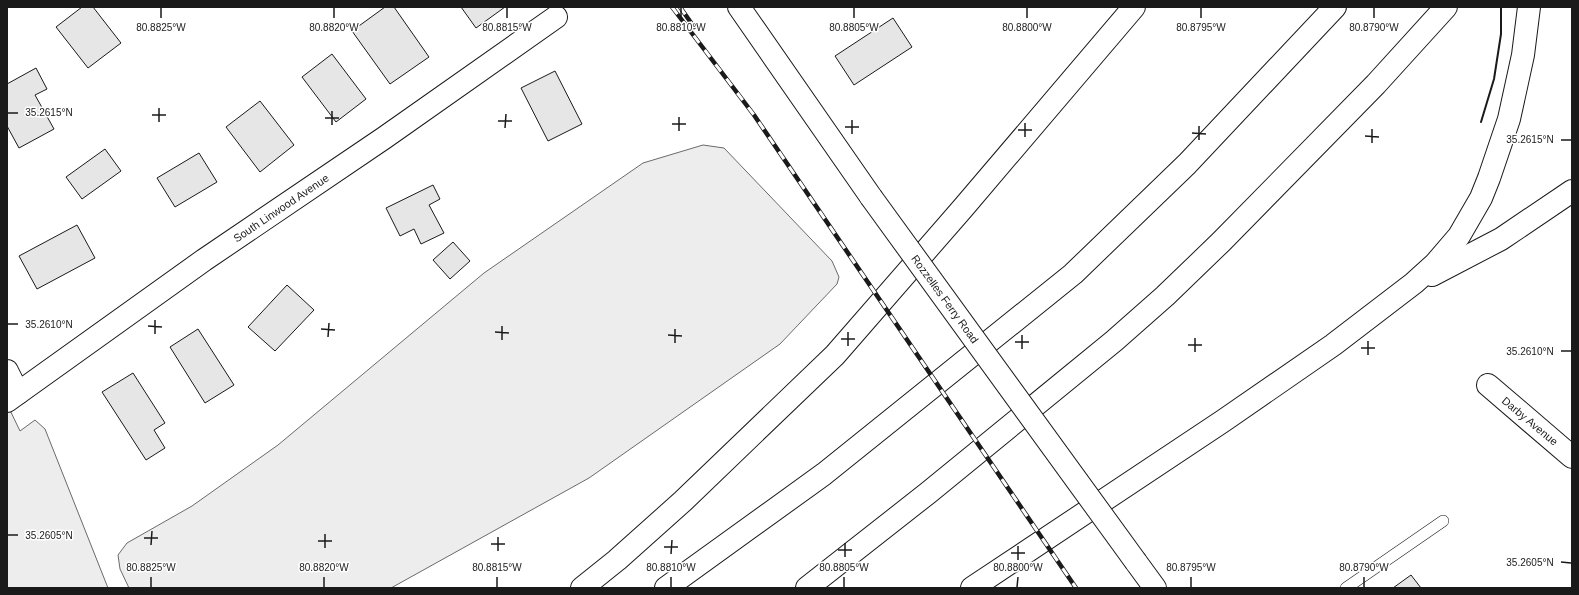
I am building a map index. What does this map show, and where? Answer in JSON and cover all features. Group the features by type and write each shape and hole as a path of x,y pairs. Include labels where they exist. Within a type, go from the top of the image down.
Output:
{"main road":[{"name":"Rozzelles Ferry Road","path":"739,7 871,197 1154,588"},
{"path":"582,588 617,560 678,506 835,355 963,208 1134,7"},
{"path":"666,588 824,474 1073,274 1187,164 1335,7"},
{"path":"807,588 870,540 1114,341 1165,296 1221,242 1376,84 1446,7"},
{"path":"972,588 1223,421 1333,344 1414,283 1435,264 1459,236 1481,198 1490,178 1510,112 1523,55 1529,7"},
{"name":"South Linwood Avenue","path":"13,397 204,260 384,138 556,17"},
{"path":"1414,283 1501,239 1572,191"},
{"path":"7,371 13,397"},
{"name":"Darby Avenue","path":"1488,385 1572,457"}],"lane":[{"path":"1346,588 1443,521"}],"shaded area":[{"path":"703,145 724,148 832,261 839,277 837,284 780,344 589,478 391,588 129,588 120,569 118,555 127,543 192,506 278,445 484,273 643,163"},
{"path":"7,404 20,431 35,420 45,429 108,588 7,588"}],"building":[{"path":"82,7 93,7 121,43 88,68 56,27"},
{"path":"385,7 394,7 429,57 390,84 352,31"},
{"path":"461,7 505,7 476,28"},
{"path":"893,18 912,47 854,85 835,56"},
{"path":"332,54 366,99 336,122 302,77"},
{"path":"36,68 47,89 35,95 54,129 19,148 7,126 7,84"},
{"path":"555,71 582,124 548,141 521,88"},
{"path":"260,101 294,145 260,172 226,127"},
{"path":"105,149 121,171 82,199 66,177"},
{"path":"199,153 217,182 175,207 157,178"},
{"path":"433,185 440,199 429,205 444,233 421,244 414,229 400,236 386,208"},
{"path":"77,225 95,258 37,289 19,256"},
{"path":"453,242 470,261 450,279 433,260"},
{"path":"287,285 314,310 275,351 248,327"},
{"path":"198,329 234,385 205,403 170,347"},
{"path":"133,373 165,423 154,430 165,448 146,460 102,392"},
{"path":"1411,575 1421,588 1393,588"}],"railway":[{"path":"672,7 754,115 1076,588"},
{"path":"680,7 694,27"}],"wall":[{"path":"1481,122 1494,79 1501,34 1501,7"}]}
